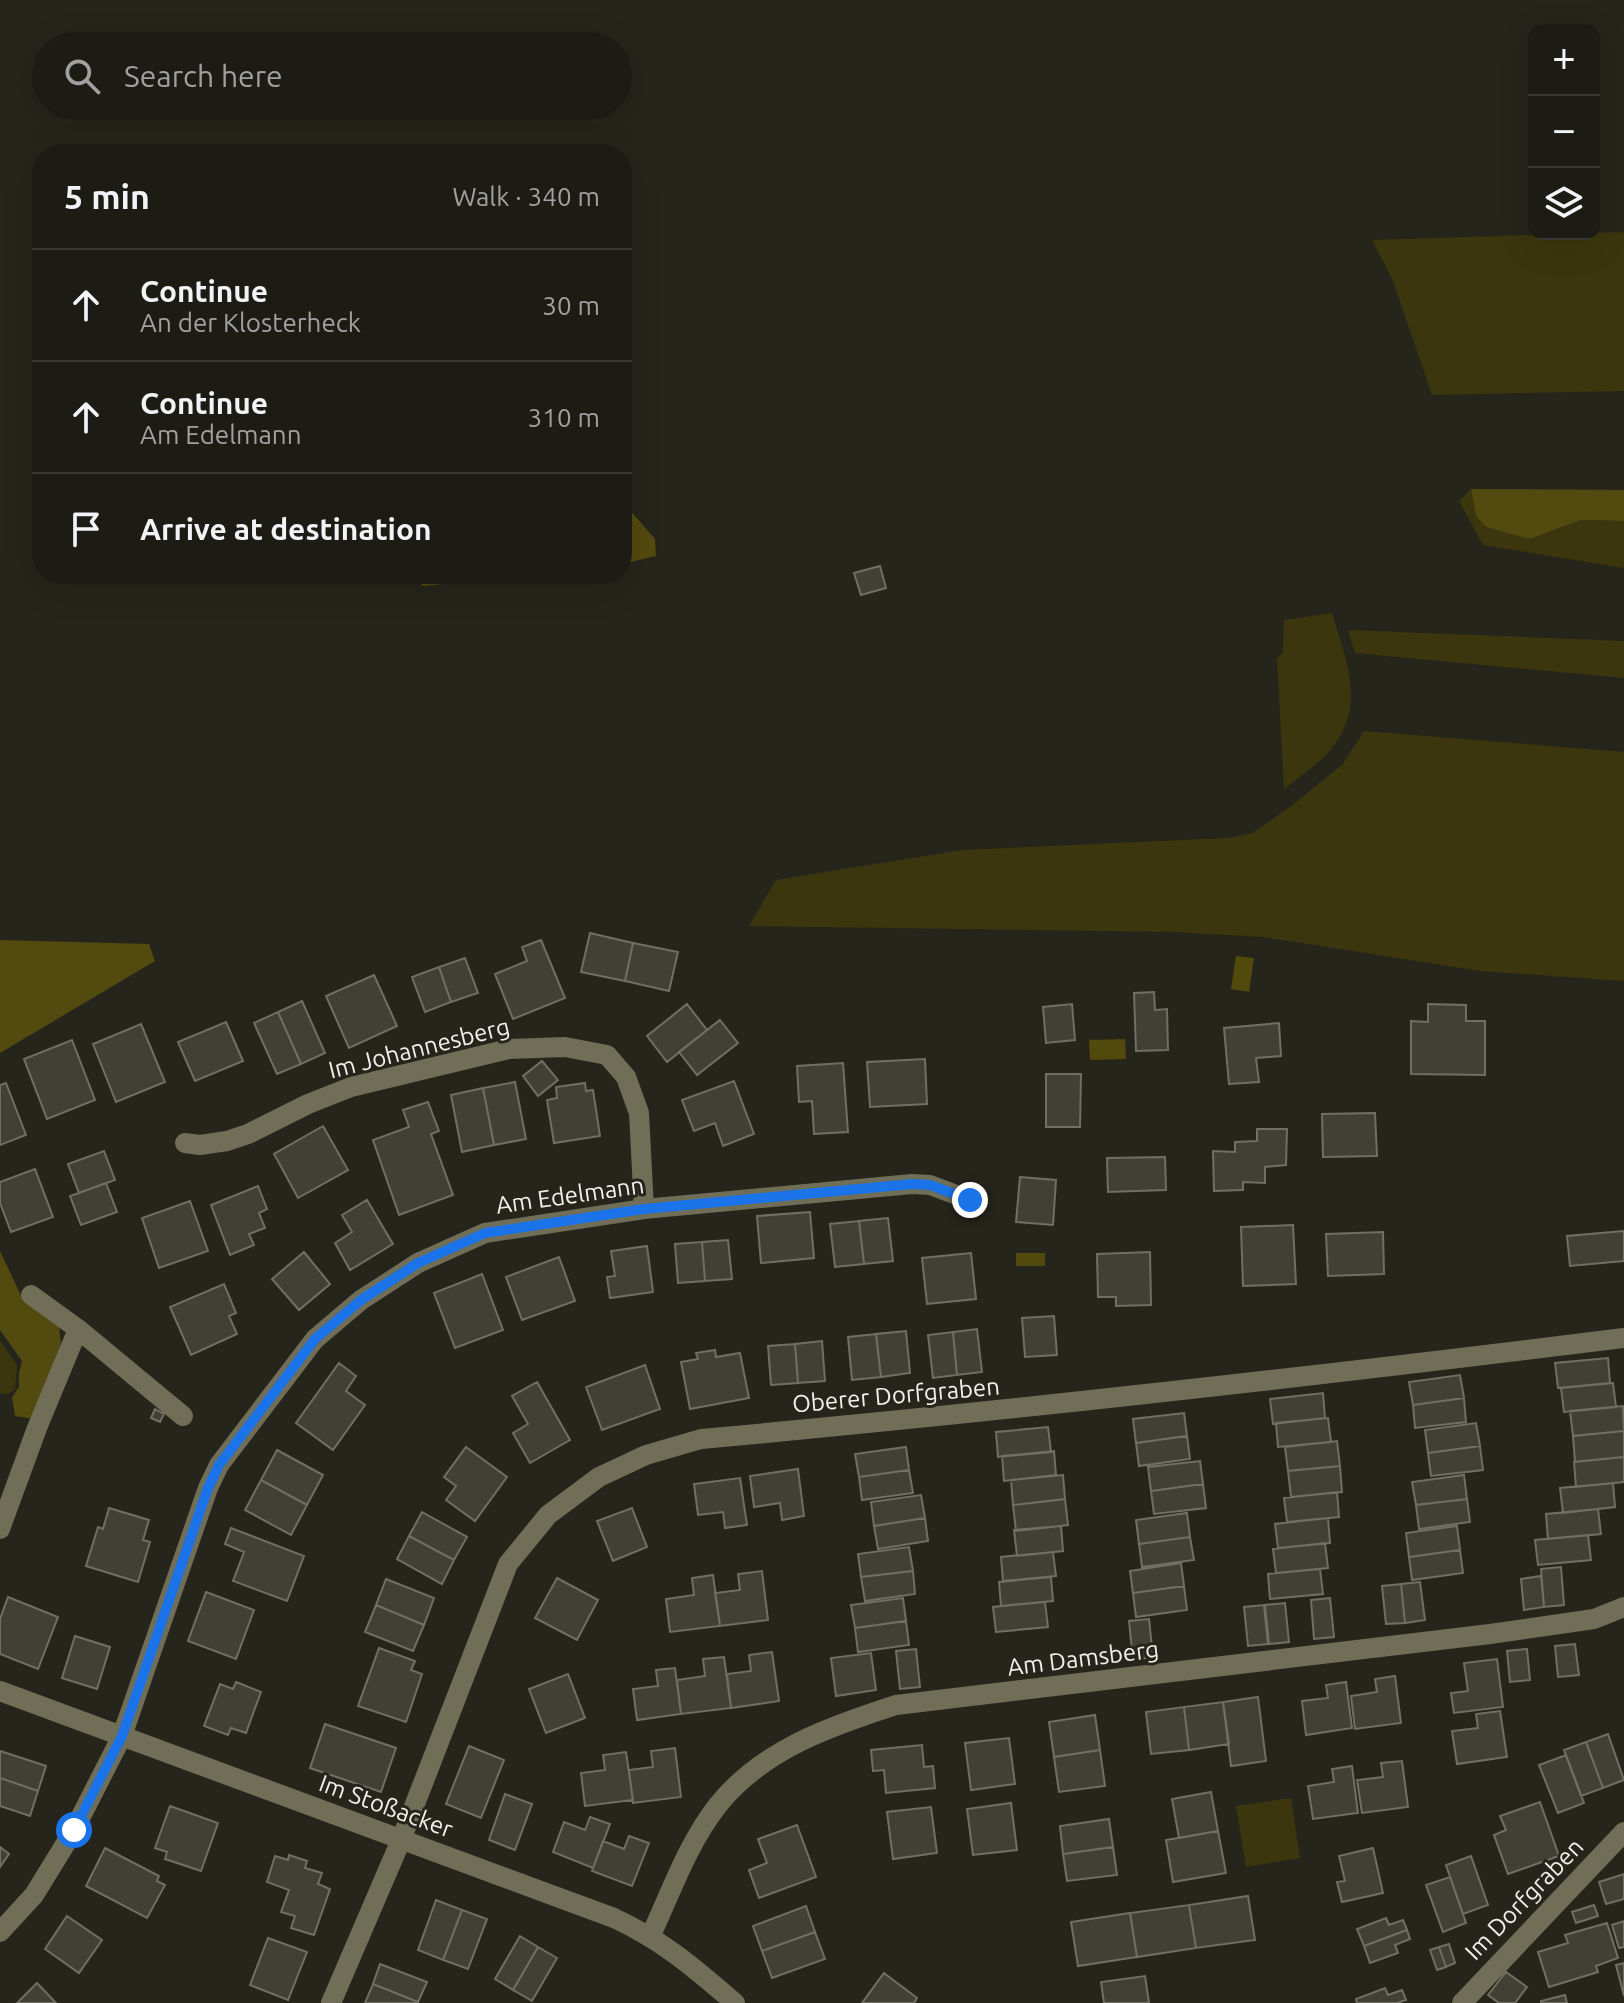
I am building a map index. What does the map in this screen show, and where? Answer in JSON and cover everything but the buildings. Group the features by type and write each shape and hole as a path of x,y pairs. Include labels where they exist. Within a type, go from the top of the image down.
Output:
{"street":[{"name":"Im Johannesberg","path":"185,1143 200,1145 248,1134 308,1104 365,1083 509,1049 565,1047 607,1055 626,1077 639,1113 644,1209"},
{"name":"Am Edelmann","path":"0,1932 34,1895 74,1830 122,1736 208,1488 219,1465 315,1339 361,1300 418,1263 485,1233 644,1209 912,1184 930,1185 970,1200"},
{"path":"31,1295 78,1329 183,1416"},
{"path":"0,1529 78,1329"},
{"name":"Oberer Dorfgraben","path":"331,2003 401,1840 508,1564 548,1515 599,1477 646,1455 701,1439 1351,1373 1624,1338"},
{"name":"Am Damsberg","path":"651,1935 697,1838 718,1806 759,1767 788,1748 836,1725 896,1705 1490,1634 1594,1619 1624,1607"},
{"name":"Im Stoßacker","path":"0,1691 614,1918 651,1935 735,2003"},
{"name":"Im Dorfgraben","path":"1462,2003 1624,1832"}],"shaded area":[{"path":"1624,232 1624,391 1432,395 1393,281 1372,240 1528,235 1528,240 1600,240 1600,233"},
{"path":"1471,489 1476,516 1530,539 1581,520 1624,521 1624,568 1483,545 1459,501"},
{"path":"1471,489 1624,490 1624,521 1581,520 1530,539 1486,527 1476,516"},
{"path":"632,513 655,539 656,556 632,562"},
{"path":"1332,613 1351,688 1346,723 1323,758 1284,789 1277,658 1283,652 1284,620"},
{"path":"1348,630 1624,641 1624,678 1355,653"},
{"path":"1364,731 1624,752 1624,981 1480,971 1264,937 1172,932 749,926 776,880 962,850 1227,838 1253,833 1343,764"},
{"path":"0,940 149,944 155,961 0,1053"},
{"path":"1236,956 1254,958 1249,992 1231,989"},
{"path":"1125,1039 1126,1059 1090,1060 1089,1040"},
{"path":"0,1251 24,1302 59,1327 61,1343 33,1419 15,1416 12,1397 19,1387 22,1361 0,1330"},
{"path":"1016,1253 1045,1253 1045,1266 1016,1266"},
{"path":"0,1340 17,1365 15,1389 8,1394 0,1393"},
{"path":"1291,1798 1300,1858 1246,1867 1236,1806"}],"route":[{"path":"74,1830 122,1736 208,1488 219,1465 315,1339 361,1300 418,1263 485,1233 644,1209 912,1184 930,1185 970,1200"}]}
